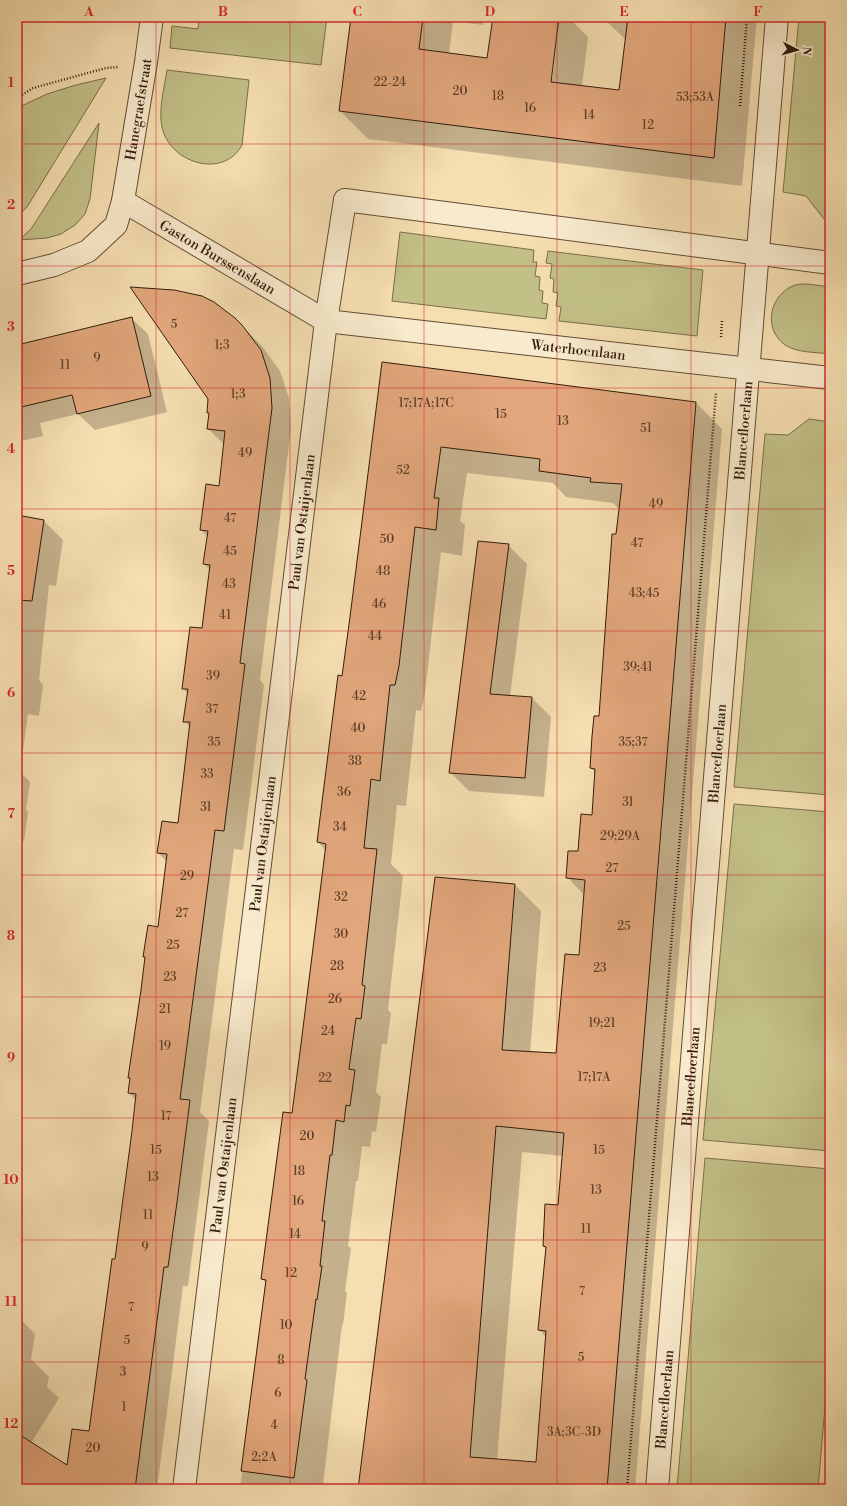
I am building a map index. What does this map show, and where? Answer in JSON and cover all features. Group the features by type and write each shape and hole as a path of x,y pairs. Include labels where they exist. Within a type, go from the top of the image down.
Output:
{"street":[{"name":"Hanegraefstraat","path":"123,201 152,17"},
{"name":"Blancefloerlaan","path":"657,1489 759,254 777,17"},
{"path":"326,321 345,200 830,264"},
{"path":"17,274 54,265 88,251 116,225 123,201"},
{"name":"Gaston Burssenslaan","path":"123,201 326,321"},
{"name":"Waterhoenlaan","path":"326,321 830,378"},
{"name":"Paul van Ostaijenlaan","path":"184,1489 326,321"}],"path":[{"path":"740,110 747,17"},
{"path":"17,98 33,88 106,68 146,62"},
{"path":"627,1489 718,366 723,320"}],"shaded area":[{"path":"199,17 327,17 321,65 170,48 172,26 198,29"},
{"path":"799,17 830,17 830,201 828,220 824,219 806,196 783,192"},
{"path":"167,70 249,80 242,145 234,155 225,161 214,164 202,163 191,160 180,154 171,146 162,129 161,120"},
{"path":"106,78 27,207 17,217 17,108 47,94"},
{"path":"99,123 90,199 85,214 75,225 61,234 47,238 19,240 31,229"},
{"path":"400,232 534,250 533,262 537,262 535,276 540,277 539,290 543,291 542,303 548,304 546,319 392,301"},
{"path":"548,251 703,270 697,336 559,321 561,307 556,306 558,293 553,292 554,279 550,278 552,264 546,263"},
{"path":"808,284 830,287 830,354 801,351 790,348 778,338 773,330 771,321 772,312 775,303 780,296 786,289 795,285"},
{"path":"809,419 830,422 830,795 734,787 765,434 788,435"},
{"path":"734,804 830,812 830,1151 703,1140"},
{"path":"705,1158 830,1169 830,1348 818,1489 677,1489"}],"building":[{"path":"351,17 423,17 419,49 487,58 493,17 559,17 551,82 619,90 628,17 726,17 714,158 339,111"},
{"path":"130,287 174,290 202,296 214,302 235,318 261,350 270,378 272,408 240,663 245,664 224,831 215,830 180,1099 190,1100 168,1267 164,1267 135,1489 17,1489 17,1433 67,1465 72,1429 89,1431 112,1259 115,1259 132,1131 136,1094 128,1093 130,1078 128,1078 141,990 145,957 143,957 148,925 158,927 167,854 157,853 162,821 178,823 190,722 183,722 188,689 182,689 190,627 202,628 210,565 203,564 208,531 200,530 206,484 219,486 225,431 207,429 209,413 207,413 208,399"},
{"path":"132,317 151,396 77,414 72,395 17,408 17,345"},
{"path":"382,362 696,402 607,1489 358,1489 435,877 515,884 502,1050 556,1053 565,954 579,955 585,880 566,878 568,851 578,851 581,814 592,815 595,769 590,768 592,736 594,716 599,716 612,534 616,534 622,484 590,482 591,478 539,471 540,459 441,447 434,498 439,498 436,530 415,527 399,666 395,685 390,685 380,781 371,779 364,848 377,849 362,985 365,986 361,1019 356,1018 349,1069 355,1070 350,1106 346,1105 344,1122 336,1120 332,1155 330,1155 322,1221 325,1221 320,1266 322,1266 305,1379 307,1380 294,1478 241,1471 266,1280 261,1279 283,1112 292,1113 301,1044 326,844 317,842 338,675 342,676","holes":["496,1126 564,1133 558,1205 545,1204 543,1246 546,1247 538,1330 546,1331 536,1462 470,1457"]},
{"path":"17,515 44,520 32,601 17,600"},
{"path":"478,541 509,544 490,694 532,697 525,778 449,773"}]}
